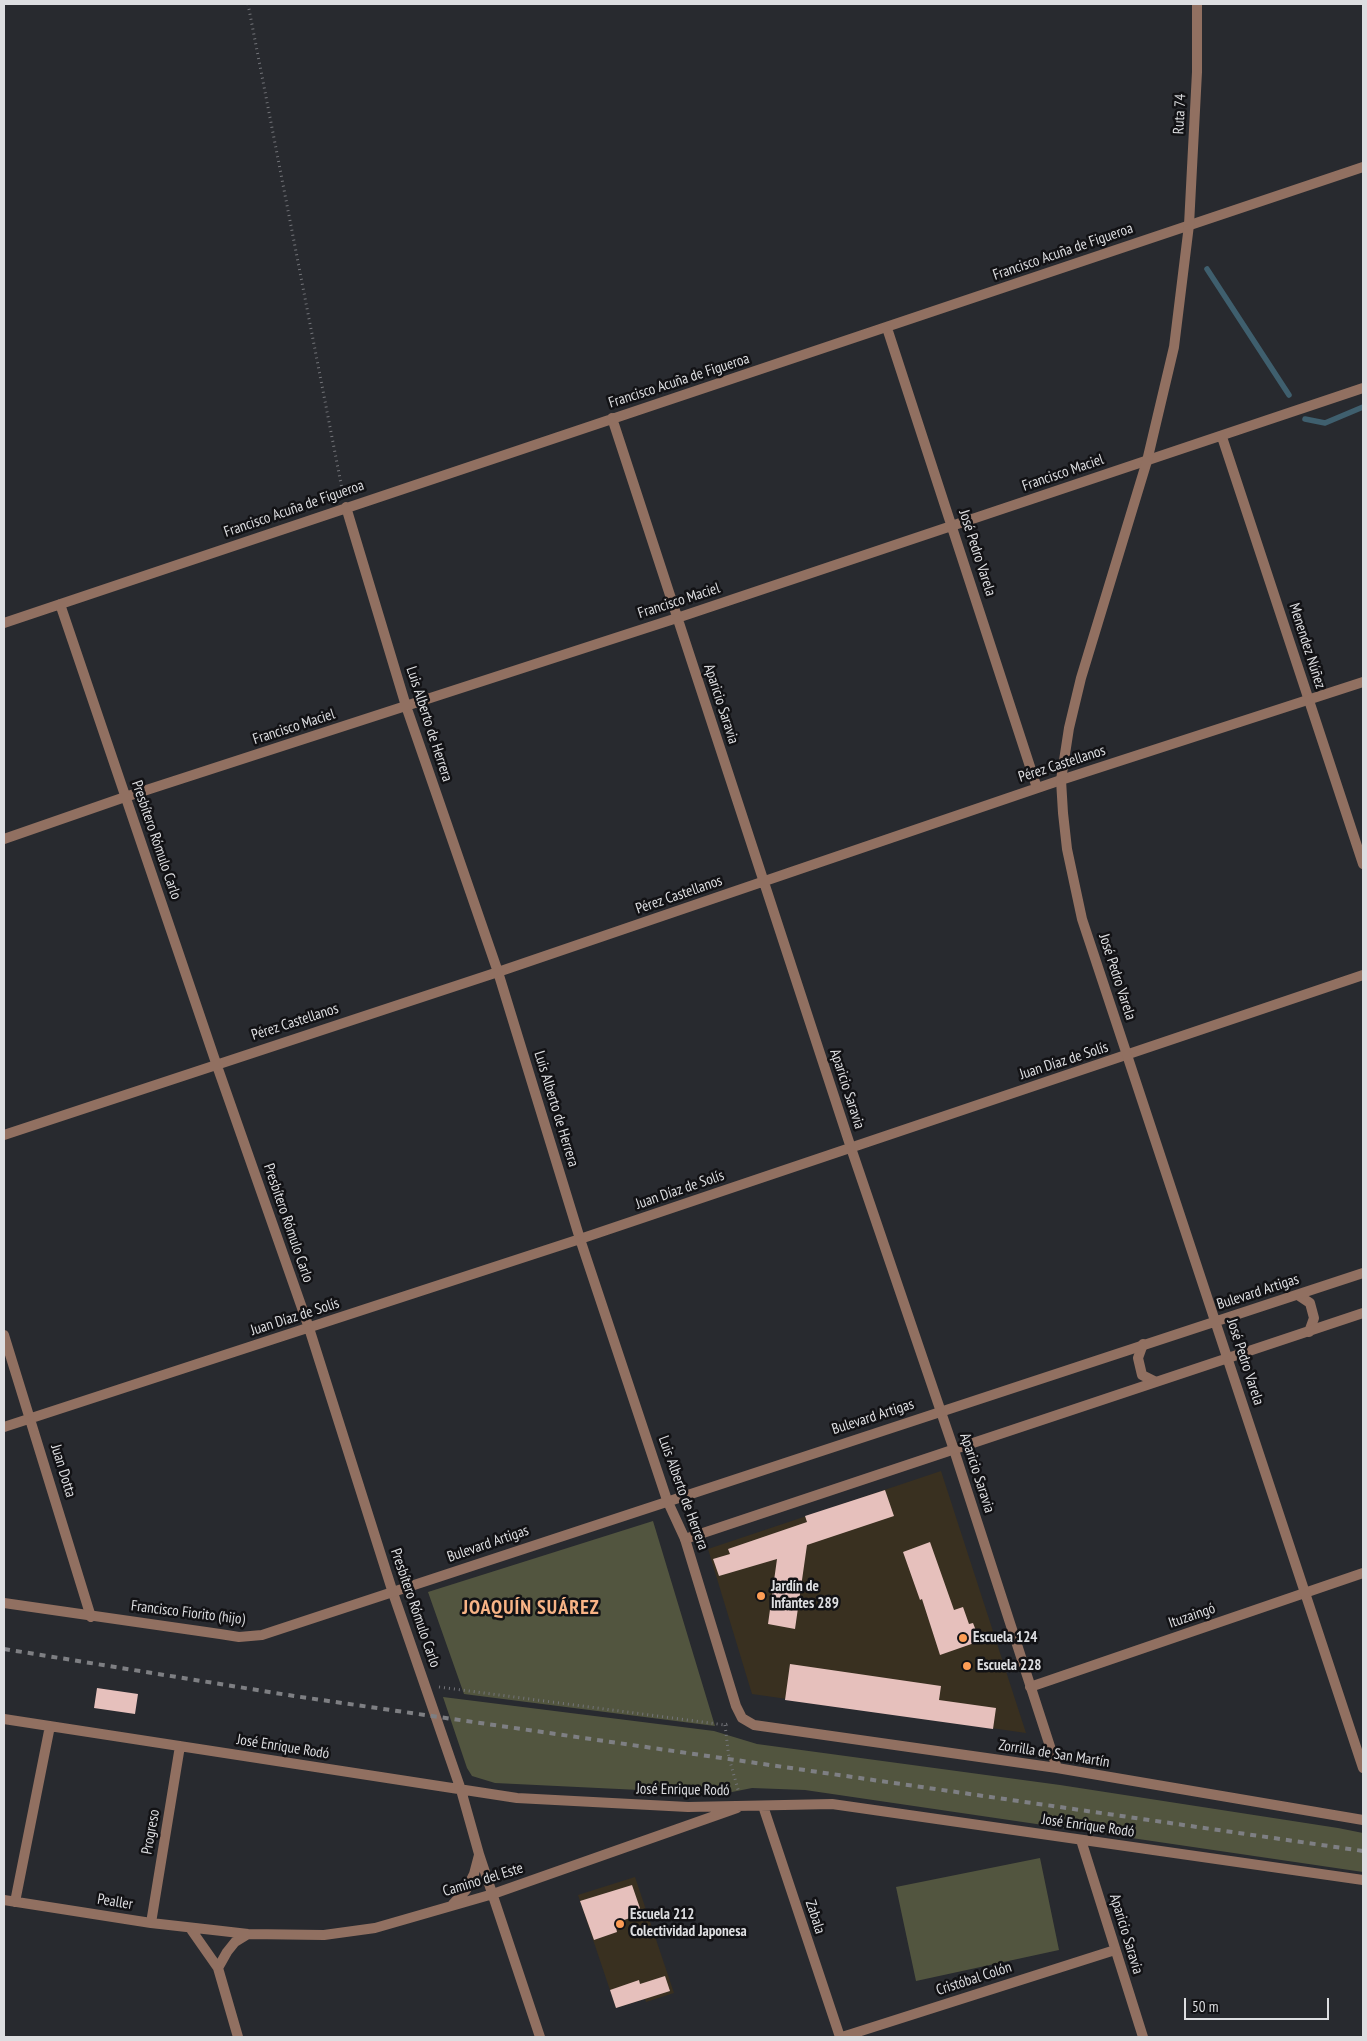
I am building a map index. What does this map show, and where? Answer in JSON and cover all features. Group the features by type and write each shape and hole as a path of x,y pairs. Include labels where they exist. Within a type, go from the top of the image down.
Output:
{"street":[{"name":"Ruta 74","path":"1147,461 1174,346 1189,225 1197,72 1197,4"},
{"name":"Francisco Acuña de Figueroa","path":"4,623 1363,168"},
{"name":"José Pedro Varela","path":"887,328 1037,788"},
{"name":"Francisco Maciel","path":"4,839 125,797 677,618 1363,388"},
{"name":"Aparicio Saravia","path":"612,418 851,1148 954,1450 1056,1768"},
{"name":"Menendez Núñez","path":"1222,436 1363,864"},
{"name":"José Pedro Varela","path":"1147,461 1081,678 1069,728 1061,780 1067,849 1082,919 1363,1768"},
{"name":"Luis Alberto de Herrera","path":"346,507 406,706 498,972 580,1239 667,1500 685,1539 742,1718"},
{"name":"Presbítero Rómulo Carlo","path":"60,604 216,1064 309,1328 393,1593 461,1790 479,1854 540,2037"},
{"name":"Pérez Castellanos","path":"4,1135 498,972 1061,780 1363,682"},
{"name":"Juan Díaz de Solís","path":"4,1427 580,1239 1363,975"},
{"name":"Bulevard Artigas","path":"393,1593 667,1500 1363,1273"},
{"path":"1298,1295 1310,1303 1314,1318 1309,1332"},
{"path":"685,1539 1363,1313"},
{"name":"Juan Dotta","path":"4,1335 91,1617"},
{"path":"1143,1344 1138,1358 1142,1375 1154,1382"},
{"name":"Ituzaingó","path":"1030,1687 1363,1573"},
{"name":"Francisco Fiorito (hijo)","path":"4,1603 239,1637 262,1635 393,1593"},
{"name":"Zorrilla de San Martín","path":"742,1718 754,1725 1056,1768 1363,1820"},
{"name":"José Enrique Rodó","path":"4,1719 517,1798 688,1807 832,1804 1363,1880"},
{"path":"15,1902 50,1726"},
{"name":"Progreso","path":"151,1923 180,1746"},
{"name":"Camino del Este","path":"222,1931 248,1934 324,1935 367,1929 493,1894 743,1806"},
{"name":"Zabala","path":"763,1806 841,2037"},
{"name":"Aparicio Saravia","path":"1081,1840 1143,2037"},
{"path":"453,1904 466,1890 474,1874 479,1854"},
{"name":"Pealler","path":"4,1900 151,1923 222,1931"},
{"path":"190,1928 218,1968 238,2037"},
{"path":"218,1968 235,1942 248,1934"},
{"name":"Cristóbal Colón","path":"841,2037 1115,1950"}],"path":[{"path":"248,4 346,507"},
{"path":"426,1685 725,1725 742,1718"},
{"path":"725,1725 729,1758 743,1806"}],"shaded area":[{"path":"941,1471 1026,1733 752,1694 708,1549"},
{"name":"Escuela 212 Colectividad Japonesa","path":"635,1877 674,1993 646,2002 645,1999 616,2008 578,1895"}],"green space":[{"path":"653,1521 715,1726 464,1694 428,1592"},
{"path":"443,1697 714,1731 757,1744 1060,1785 1338,1828 1363,1833 1363,1872 805,1790 752,1788 722,1794 495,1783 472,1776 467,1768"},
{"path":"1040,1858 1059,1950 916,1981 896,1887"}],"building":[{"path":"885,1490 894,1516 807,1545 795,1629 768,1624 777,1559 719,1576 713,1559 730,1554 728,1549 807,1522 805,1516"},
{"path":"930,1542 954,1610 963,1607 969,1624 973,1623 980,1641 940,1655 922,1599 920,1600 903,1552"},
{"path":"790,1664 941,1686 939,1700 996,1708 993,1729 785,1700"},
{"path":"97,1688 138,1694 135,1714 94,1708"},
{"path":"632,1885 642,1914 615,1923 617,1932 594,1940 580,1901"},
{"path":"665,1976 670,1991 616,2008 610,1990 639,1980 640,1984"}],"waterway":[{"path":"1207,269 1289,395"},
{"path":"1305,419 1325,423 1363,407"}],"railway":[{"path":"4,1649 294,1696 1363,1851"}],"place":[{"name":"Jardín de Infantes 289","path":"761,1596"},
{"name":"Escuela 124","path":"963,1638"},
{"name":"Escuela 228","path":"967,1666"},
{"name":"Escuela 212 Colectividad Japonesa","path":"620,1924"}],"district":[{"name":"JOAQUÍN SUÁREZ","path":"531,1608"}]}
